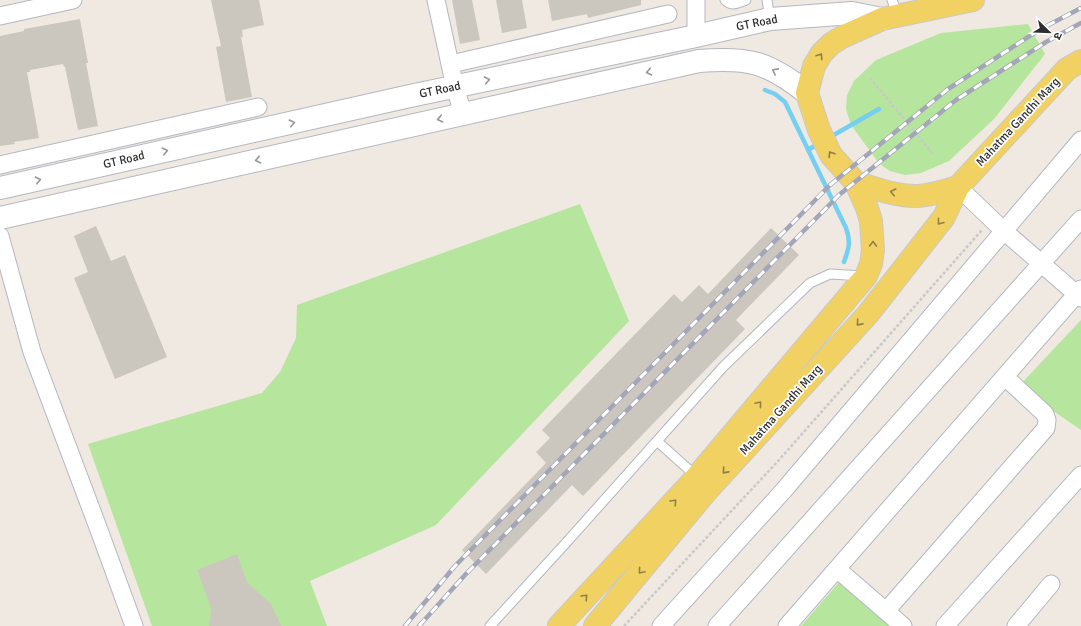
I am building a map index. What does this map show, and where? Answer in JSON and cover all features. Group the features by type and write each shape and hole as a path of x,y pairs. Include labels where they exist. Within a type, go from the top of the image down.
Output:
{"main road":[{"path":"0,218 699,61 725,59 741,60 767,66 791,80 807,93 814,66 822,53 831,44 842,37 891,12 973,0"},
{"name":"GT Road","path":"0,188 455,86 696,36 769,9 849,6 891,12"},
{"name":"Mahatma Gandhi Marg","path":"595,626 704,494 868,314 944,217 958,187 1067,69 1081,61"},
{"name":"Mahatma Gandhi Marg","path":"558,626 697,477 866,276 871,264 873,250 873,236 868,208 856,183 830,155 819,130 807,93"},
{"path":"856,183 891,192 918,196 943,192 958,187"}],"street":[{"path":"0,16 73,0"},
{"path":"436,0 455,86 463,114"},
{"path":"696,0 696,36"},
{"path":"451,64 668,14"},
{"path":"0,165 258,107"},
{"path":"661,626 784,490 1081,140"},
{"path":"787,626 1005,377 1080,294 1041,264 958,187"},
{"path":"717,626 1081,219"},
{"path":"0,236 32,352 134,626"},
{"path":"886,611 1046,428 1047,420 1045,414 1005,377"},
{"path":"945,626 1081,475"},
{"path":"837,569 903,626"},
{"path":"1016,626 1051,584"}],"lane":[{"path":"725,0 728,3 734,4 746,0"},
{"path":"490,626 723,367 810,283 830,274 866,276"},
{"path":"657,441 697,477"}],"path":[{"path":"870,78 933,154"},
{"path":"624,626 779,460 991,219"}],"green space":[{"path":"1028,24 1045,54 994,119 949,161 921,173 905,175 890,171 878,162 851,125 846,109 847,95 854,81 876,60 941,33"},
{"path":"580,204 629,321 436,525 310,581 327,626 152,626 88,444 262,393 280,372 296,338 297,305"},
{"path":"1081,320 1081,430 1018,387"},
{"path":"841,580 897,626 801,626"}],"building":[{"path":"211,0 259,0 264,25 242,30 243,37 241,37 252,97 226,102 216,47 221,46"},
{"path":"452,0 472,0 480,40 460,44"},
{"path":"496,0 522,0 527,28 502,33"},
{"path":"548,0 641,0 641,5 588,18 587,14 552,21"},
{"path":"80,19 88,63 86,63 98,126 78,130 65,67 63,64 30,70 30,72 27,72 39,138 0,146 0,36 24,31 24,29"},
{"path":"96,226 111,261 125,255 167,357 115,379 74,278 88,272 74,236"},
{"path":"771,228 799,255 736,320 745,329 583,496 572,485 486,574 462,550 546,463 536,452 550,438 542,430 674,294 682,302 699,285 708,294"},
{"path":"237,554 247,582 271,604 281,626 209,626 211,608 197,570"}],"waterway":[{"path":"765,90 775,94 785,102 846,228 849,245 844,262"},
{"path":"832,136 879,109"},
{"path":"808,150 816,145"}],"railway":[{"path":"405,626 455,566 830,185 948,89 1039,30 1081,8"},
{"path":"419,626 465,575 839,195 956,100 1046,42 1081,23"}]}
